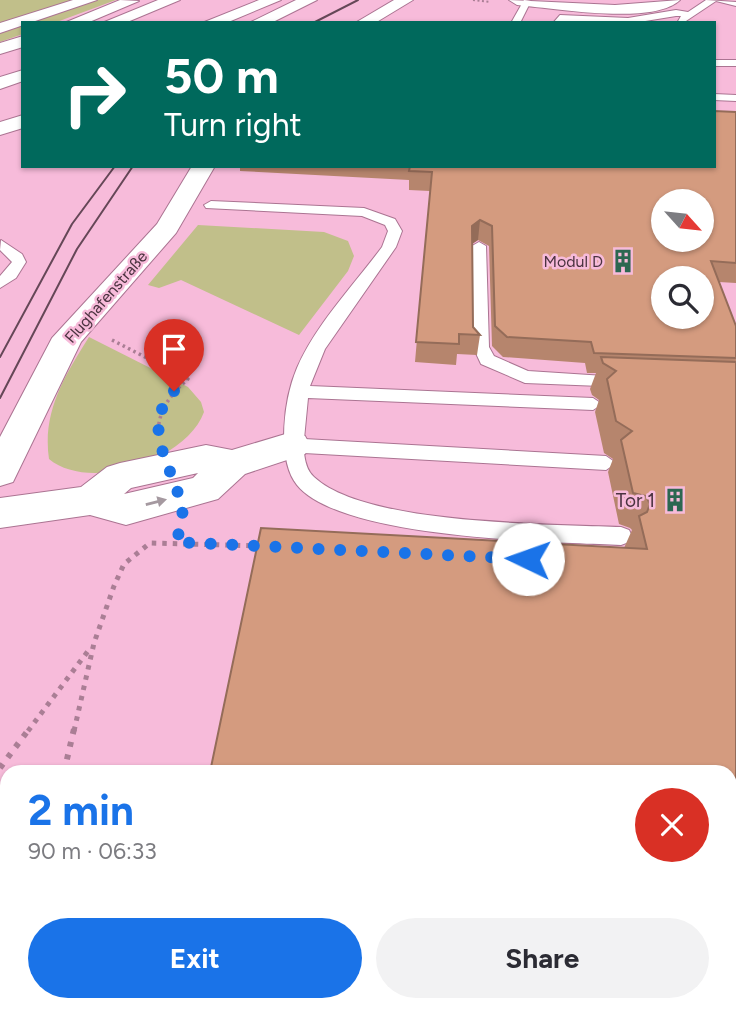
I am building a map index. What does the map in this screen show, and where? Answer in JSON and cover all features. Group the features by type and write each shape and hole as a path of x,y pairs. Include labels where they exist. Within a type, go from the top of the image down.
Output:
{"main road":[{"path":"25,21 89,0"},
{"path":"77,21 133,0"},
{"path":"115,21 172,0"},
{"path":"215,21 273,0"},
{"path":"262,21 309,0"},
{"path":"367,21 405,0"},
{"path":"517,0 613,8 655,5 672,0"},
{"path":"0,29 21,22"},
{"path":"0,49 21,42"},
{"path":"0,61 21,54"},
{"path":"0,83 21,76"},
{"path":"0,94 21,87"},
{"path":"0,129 21,122"},
{"name":"Flughafenstraße","path":"0,472 67,338 167,228 203,168"},
{"path":"0,513 90,500 126,510 173,481 205,489 232,464 292,445"}],"lane":[{"path":"679,21 712,0"},
{"path":"719,0 736,4"},
{"path":"516,21 527,1"},
{"path":"558,21 560,18 628,21 676,13 692,15"},
{"path":"716,63 736,63"},
{"path":"716,97 736,98"},
{"path":"211,205 365,212 390,222 395,231 389,247 306,367 292,445 297,468 306,483 325,497 384,514 456,527 621,536"},
{"path":"0,283 11,275 19,262 18,257 1,244"},
{"path":"480,246 481,347 486,360 524,377 640,383"},
{"path":"301,392 593,404"},
{"path":"292,445 606,463"}],"path":[{"path":"107,338 188,379 167,399 158,417 159,440 183,511 176,542"},
{"path":"66,765 94,643 124,564 150,543 271,547"},
{"path":"2,765 94,643"}],"shaded area":[{"path":"0,0 116,0 59,21 21,21 21,35 0,42"},
{"path":"198,225 324,232 348,241 354,256 348,271 299,335 181,280 159,288 148,285"},
{"path":"89,337 188,387 201,402 204,412 194,429 158,457 112,472 88,473 67,469 49,459 52,410 64,380"}],"building":[{"name":"Modul D","path":"716,111 736,112 736,263 711,261 713,266 651,266 651,329 714,329 714,269 736,326 736,358 594,353 591,342 507,337 495,326 492,226 480,220 472,226 473,327 480,335 459,334 459,344 416,342 432,172 409,171 410,168 716,168"},
{"path":"601,357 736,362 736,765 211,765 261,528 647,549 639,516 647,512 650,504 646,496 633,493 621,440 632,431 616,421 607,379 616,371 603,363"}],"tram line":[{"path":"317,21 358,0"},
{"path":"0,357 72,224 114,168"},
{"path":"0,398 77,249 132,168"}],"place":[{"name":"Modul D","path":"623,261"},
{"name":"Tor 1","path":"675,500"}],"route":[{"path":"174,391 158,417 157,428 183,511 176,542 528,559"}]}
